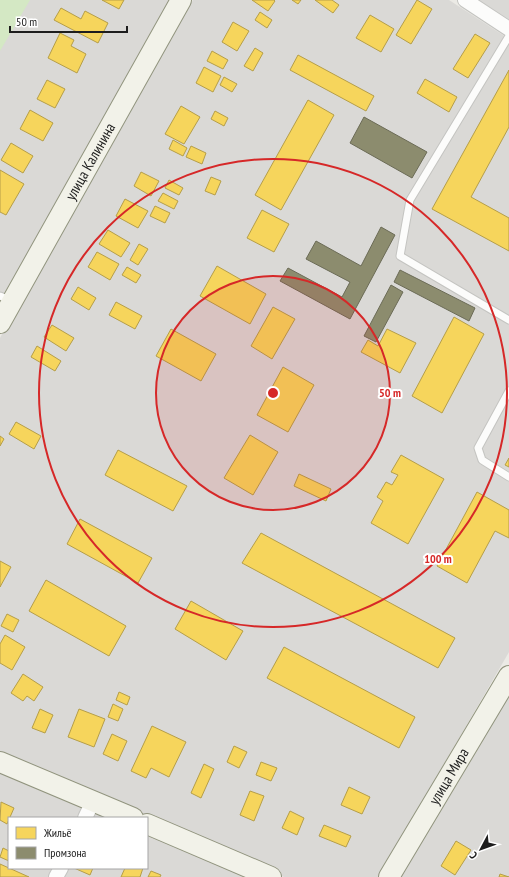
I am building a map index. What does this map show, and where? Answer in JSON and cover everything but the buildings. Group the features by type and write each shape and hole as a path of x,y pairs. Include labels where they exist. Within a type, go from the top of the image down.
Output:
{"street":[{"name":"улица Калинина","path":"0,323 6,299 181,0"},
{"path":"465,0 509,28"},
{"name":"улица Мира","path":"389,877 509,676"},
{"path":"0,762 89,809 128,817"},
{"path":"148,824 270,877"}],"lane":[{"path":"509,36 410,200 400,256 509,320"},
{"path":"509,392 478,448 482,460 509,477"}],"shaded area":[{"path":"0,0 172,0 0,306"},
{"path":"193,0 449,0 509,39 509,652 379,877 284,877 148,819 148,817 144,817 0,755 0,338 32,277"},
{"path":"471,0 509,0 509,25"},
{"path":"509,696 509,877 401,877"},
{"path":"0,773 105,817 8,817 8,869 148,869 148,835 247,877 0,877"}],"green space":[{"path":"0,0 30,0 0,51"}]}
